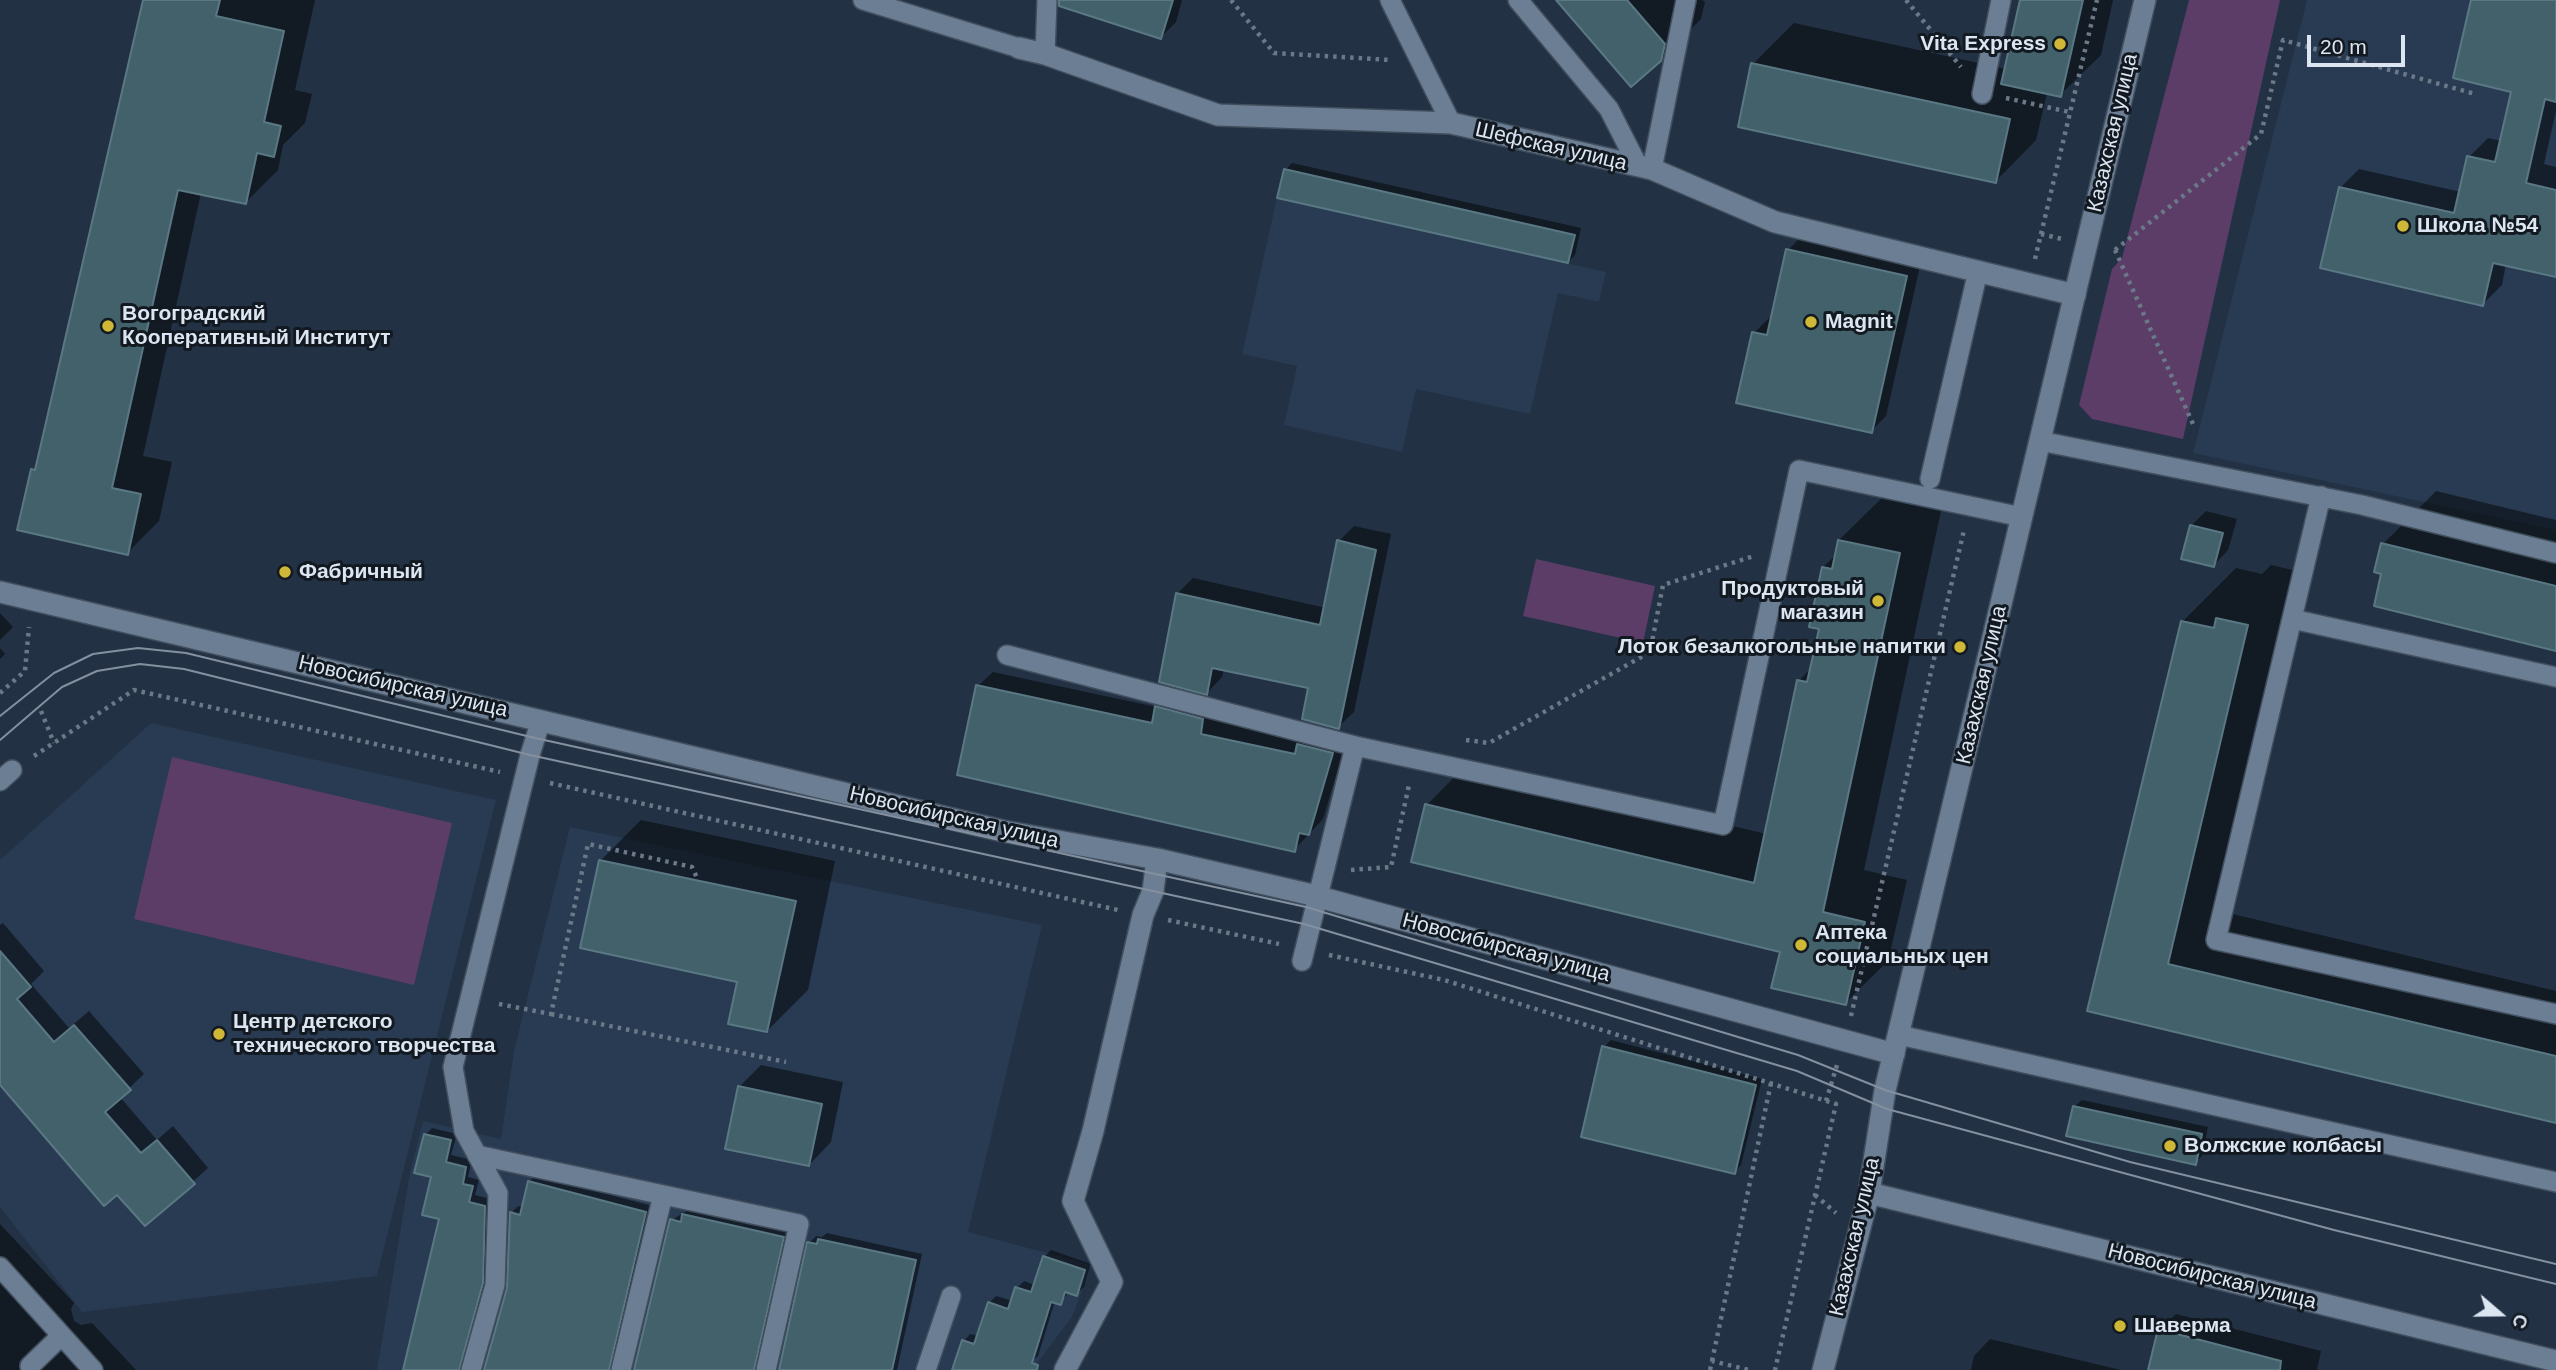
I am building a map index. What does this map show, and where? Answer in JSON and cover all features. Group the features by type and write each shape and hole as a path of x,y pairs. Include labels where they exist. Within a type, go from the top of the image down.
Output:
{"street":[{"name":"Казахская улица","path":"1823,1370 1869,1193 1896,1045 2145,0"},
{"name":"Шефская улица","path":"1019,48 1045,54 1218,115 1451,124 1645,168 1775,222 2075,295"},
{"name":"Новосибирская улица","path":"14,594 1003,831 1157,859 1319,897 1896,1045"},
{"path":"1065,1370 1112,1282 1073,1201 1093,1131 1143,915 1153,891 1157,859"},
{"name":"Новосибирская улица","path":"1869,1193 2556,1361"}],"lane":[{"path":"863,0 1019,48"},
{"path":"1045,54 1047,0"},
{"path":"1390,0 1451,124"},
{"path":"1518,0 1609,109 1645,168"},
{"path":"1645,168 1686,0"},
{"path":"1982,93 2001,0"},
{"path":"1930,479 1978,271"},
{"path":"2040,440 2321,496 2556,553"},
{"path":"1007,655 1355,746 1723,825 1798,470 2022,517"},
{"path":"2321,496 2216,940 2556,1014"},
{"path":"2292,619 2556,677"},
{"path":"471,1370 495,1285 498,1193 464,1131 453,1067 541,720"},
{"path":"1304,956 1355,746"},
{"path":"1896,1045 2556,1182"},
{"path":"477,1155 799,1224 766,1370"},
{"path":"621,1370 663,1195"},
{"path":"0,1267 93,1370"},
{"path":"926,1370 951,1296"},
{"path":"30,1366 61,1336"}],"path":[{"path":"1231,0 1274,53 1421,62"},
{"path":"1906,0 1982,93 2069,112"},
{"path":"2193,424 2115,250 2261,134 2283,40 2475,94"},
{"path":"1464,740 1489,743 1650,652 1663,585 1782,547"},
{"path":"0,693 25,671 14,594"},
{"path":"6,776 134,690 1143,915 1304,956 1444,980 1836,1104 1775,1370"},
{"path":"41,711 54,743"},
{"path":"1325,872 1391,867 1415,759"},
{"path":"551,1014 588,844 692,867 698,880"},
{"path":"499,1004 786,1062"},
{"path":"1826,1101 1838,1059"},
{"path":"1710,1370 1771,1083"},
{"path":"1712,1361 1749,1370"}],"shaded area":[{"path":"2189,0 2280,0 2183,439 2092,419 2079,405 2112,269 2122,258"},
{"name":"Школа №54","path":"2307,0 2556,0 2556,530 2193,453"},
{"path":"1277,198 1606,272 1599,302 1558,293 1530,414 1416,389 1402,452 1284,425 1297,366 1242,354"},
{"path":"1536,559 1655,586 1643,643 1523,616"},
{"name":"Центр детского технического творчества","path":"151,723 496,800 377,1276 82,1312 0,1207 0,860"},
{"path":"172,757 452,823 414,985 134,919"},
{"path":"570,827 1042,925 968,1232 1092,1265 1072,1317 1032,1370 377,1370 410,1173 423,1121 501,1139 514,1051"}],"building":[{"name":"Вогоградский Кооперативный Институт","path":"143,0 220,0 216,16 284,31 264,122 281,126 274,157 257,153 246,204 178,190 112,488 141,494 128,555 17,530 31,469 35,470"},
{"path":"1059,0 1173,0 1161,39 1059,6"},
{"path":"1556,0 1627,0 1665,44 1661,61 1631,87"},
{"path":"2020,0 2083,0 2061,97 2001,84"},
{"path":"2471,0 2556,0 2556,102 2545,99 2526,183 2556,190 2556,277 2493,263 2483,306 2320,268 2339,187 2454,213 2467,156 2495,162 2511,92 2453,78"},
{"path":"1751,63 2010,119 1996,183 1738,127"},
{"path":"1284,169 1575,235 1568,263 1277,198"},
{"path":"1786,249 1907,276 1872,433 1736,403 1752,332 1767,335"},
{"path":"2190,525 2223,533 2214,567 2181,559"},
{"path":"1337,540 1376,550 1339,729 1302,719 1308,688 1212,668 1207,695 1159,682 1176,593 1320,625"},
{"path":"1838,540 1900,553 1823,912 1865,922 1846,1005 1771,988 1780,952 1411,862 1425,804 1754,883 1797,680 1807,682 1819,629 1809,627 1822,567 1832,569"},
{"path":"2381,543 2556,586 2556,651 2374,606 2381,574 2374,572"},
{"path":"2216,618 2248,625 2168,964 2556,1056 2556,1123 2087,1011 2181,621 2214,628"},
{"path":"976,685 1152,723 1155,706 1203,719 1201,734 1295,754 1297,744 1333,753 1309,835 1299,833 1295,852 957,775"},
{"path":"599,860 796,901 767,1032 728,1024 737,982 580,948"},
{"path":"0,951 31,987 17,999 54,1042 74,1025 131,1090 105,1112 141,1153 157,1140 195,1184 145,1226 117,1195 104,1206 0,1085"},
{"path":"1602,1046 1756,1085 1735,1174 1581,1137"},
{"path":"738,1086 822,1104 809,1166 725,1149"},
{"path":"2073,1106 2202,1134 2196,1165 2066,1136"},
{"path":"424,1134 451,1140 446,1162 466,1167 463,1184 473,1186 469,1202 485,1206 483,1283 459,1370 403,1370 439,1219 422,1215 431,1177 414,1173"},
{"path":"528,1181 646,1212 609,1370 484,1370 507,1288 510,1212 520,1215"},
{"path":"682,1214 784,1237 754,1370 634,1370 670,1219 681,1222"},
{"path":"818,1239 916,1260 892,1370 779,1370 807,1242 817,1244"},
{"path":"1043,1256 1085,1270 1077,1296 1065,1292 1061,1305 1051,1302 1032,1363 1038,1365 1037,1370 952,1370 962,1340 974,1344 988,1302 1008,1309 1015,1287 1031,1292"},
{"path":"2158,1329 2281,1361 2280,1370 2148,1370"}],"tram line":[{"path":"0,716 54,673 93,654 138,648 186,653 535,738 1306,907 1798,1055 1885,1090 2130,1162 2556,1264"},
{"path":"0,740 62,687 97,671 140,664 184,669 530,755 1304,924 1797,1071 1887,1109 2334,1230 2556,1284"}],"place":[{"name":"Vita Express","path":"2060,44"},
{"name":"Школа №54","path":"2403,226"},
{"name":"Magnit","path":"1811,322"},
{"name":"Вогоградский Кооперативный Институт","path":"108,326"},
{"name":"Фабричный","path":"285,572"},
{"name":"Продуктовый магазин","path":"1878,601"},
{"name":"Лоток безалкогольные напитки","path":"1960,647"},
{"name":"Аптека социальных цен","path":"1801,945"},
{"name":"Центр детского технического творчества","path":"219,1034"},
{"name":"Волжские колбасы","path":"2170,1146"},
{"name":"Шаверма","path":"2120,1326"}]}
